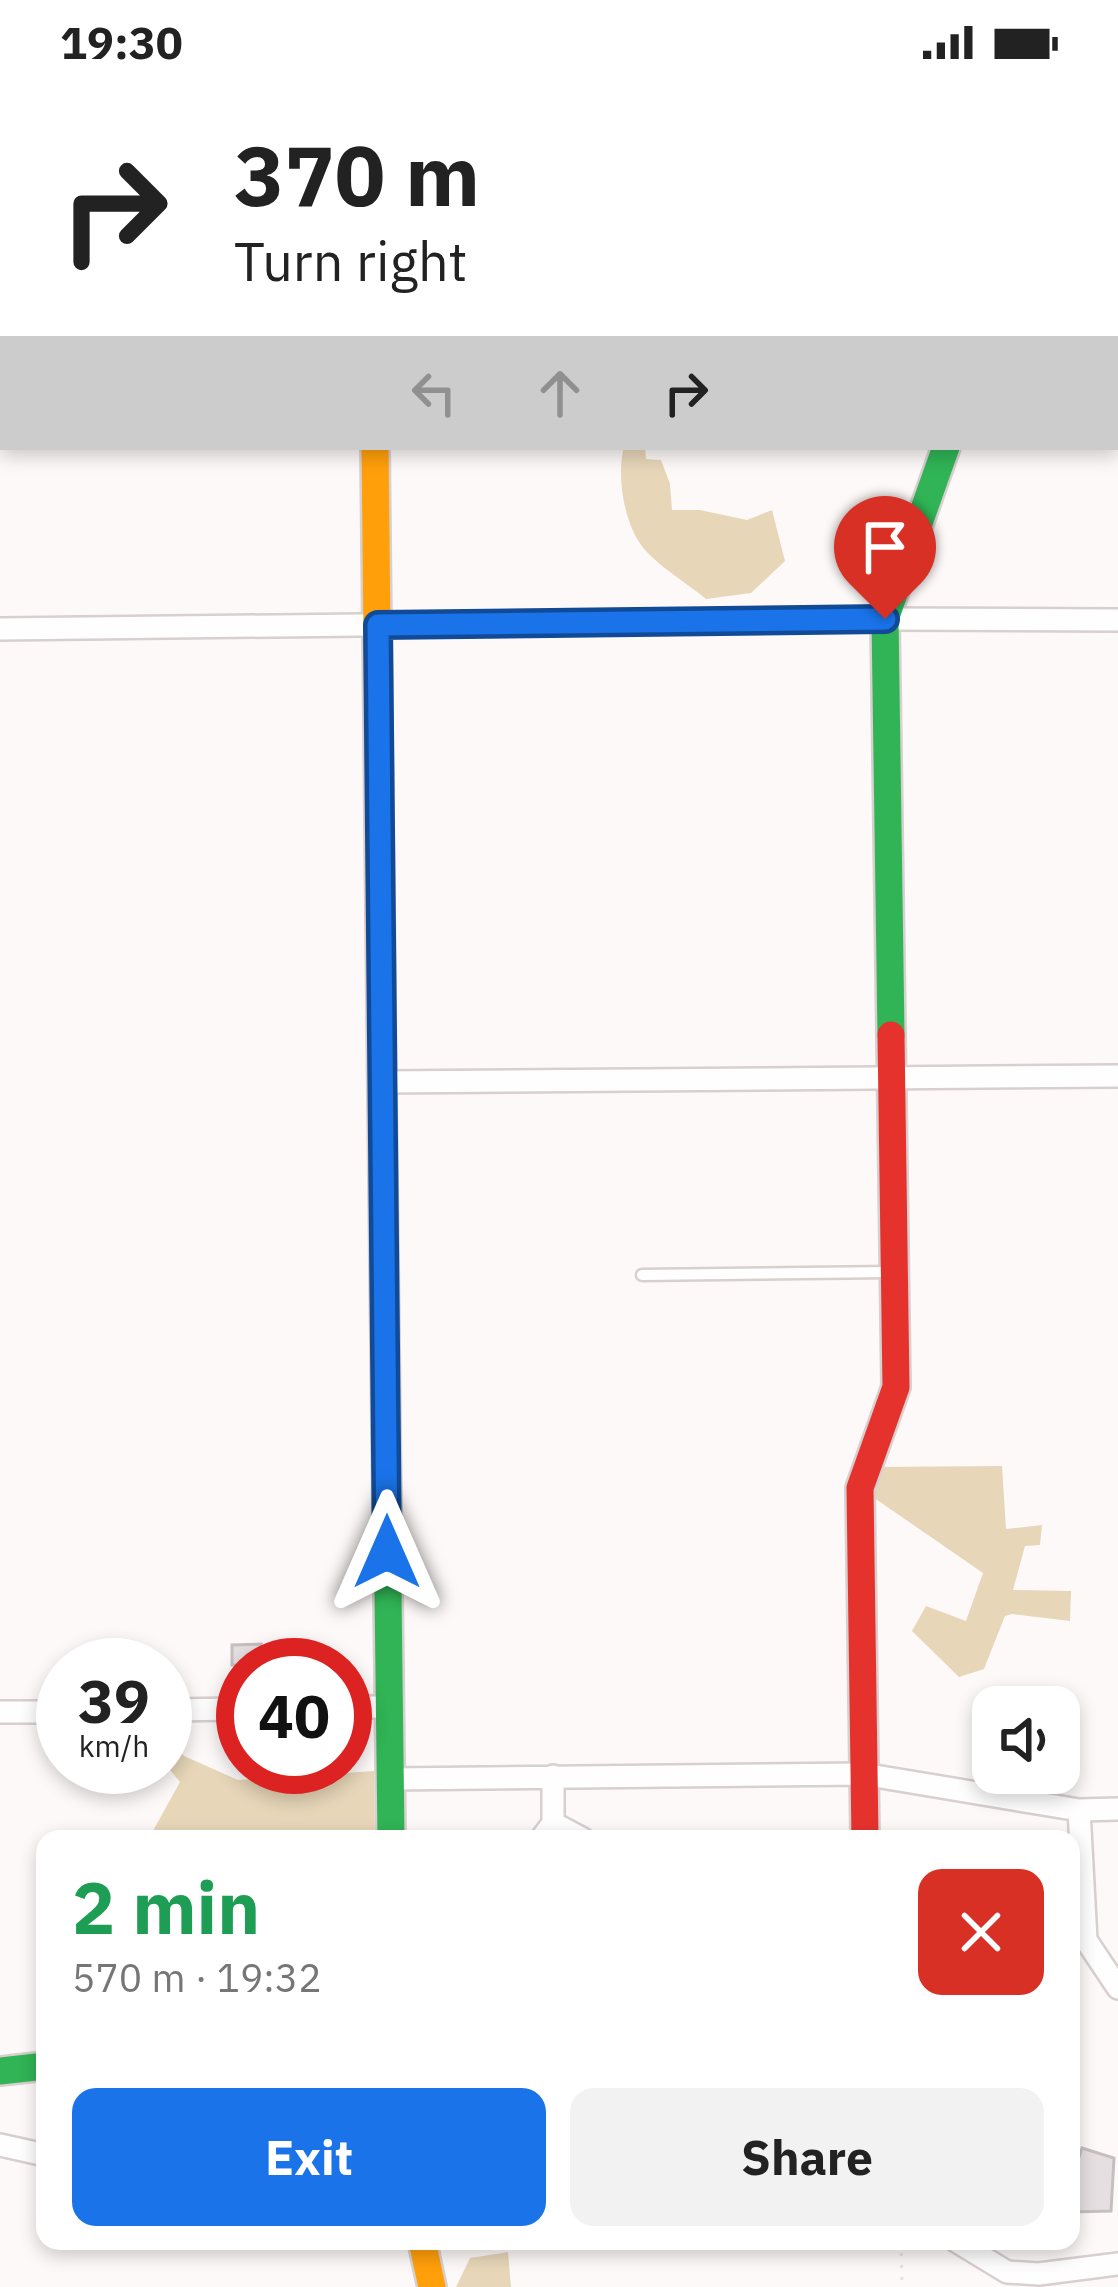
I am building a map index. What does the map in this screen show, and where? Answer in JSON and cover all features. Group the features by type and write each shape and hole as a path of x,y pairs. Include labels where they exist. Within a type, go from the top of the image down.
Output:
{"street":[{"path":"375,450 392,1830"},
{"path":"865,1830 860,1488 896,1387 885,619 945,450"},
{"path":"0,629 1118,620"},
{"path":"384,1082 1118,1076"},
{"path":"372,1707 388,1707"},
{"path":"0,1712 36,1712"},
{"path":"390,1779 863,1774 1079,1810 1118,1809"},
{"path":"547,1830 553,1776"},
{"path":"1079,1810 1079,1830"},
{"path":"1080,1941 1118,1988"},
{"path":"0,2071 36,2067"},
{"path":"0,2145 36,2153"},
{"path":"424,2250 432,2287"},
{"path":"971,2250 1007,2272 1039,2274 1118,2264"}],"lane":[{"path":"642,1274 895,1272"}],"path":[{"path":"902,2250 902,2287"}],"shaded area":[{"path":"624,450 645,450 646,459 661,460 670,484 672,510 700,510 747,520 772,510 785,561 751,593 706,599 659,563 638,540 624,500"},
{"path":"1002,1466 1006,1529 1042,1525 1040,1545 1025,1546 1013,1590 1071,1591 1070,1621 1005,1616 984,1669 959,1677 912,1631 926,1606 966,1621 983,1573 870,1495 873,1467"},
{"path":"192,1760 216,1770 216,1794 372,1794 374,1771 375,1830 153,1830 173,1794 192,1794"},
{"path":"508,2252 511,2287 456,2287 470,2258"}],"building":[{"path":"1082,2148 1114,2158 1111,2211 1080,2212"}],"traffic: fast":[{"path":"891,1035 885,619 945,450"},
{"path":"382,1099 391,1830"},
{"path":"0,2071 36,2067"}],"traffic: slow":[{"path":"375,450 382,1099"},
{"path":"424,2250 432,2287"}],"traffic: jam":[{"path":"865,1830 860,1488 896,1387 891,1035"}],"route":[{"path":"387,1552 378,625 885,619"}]}
